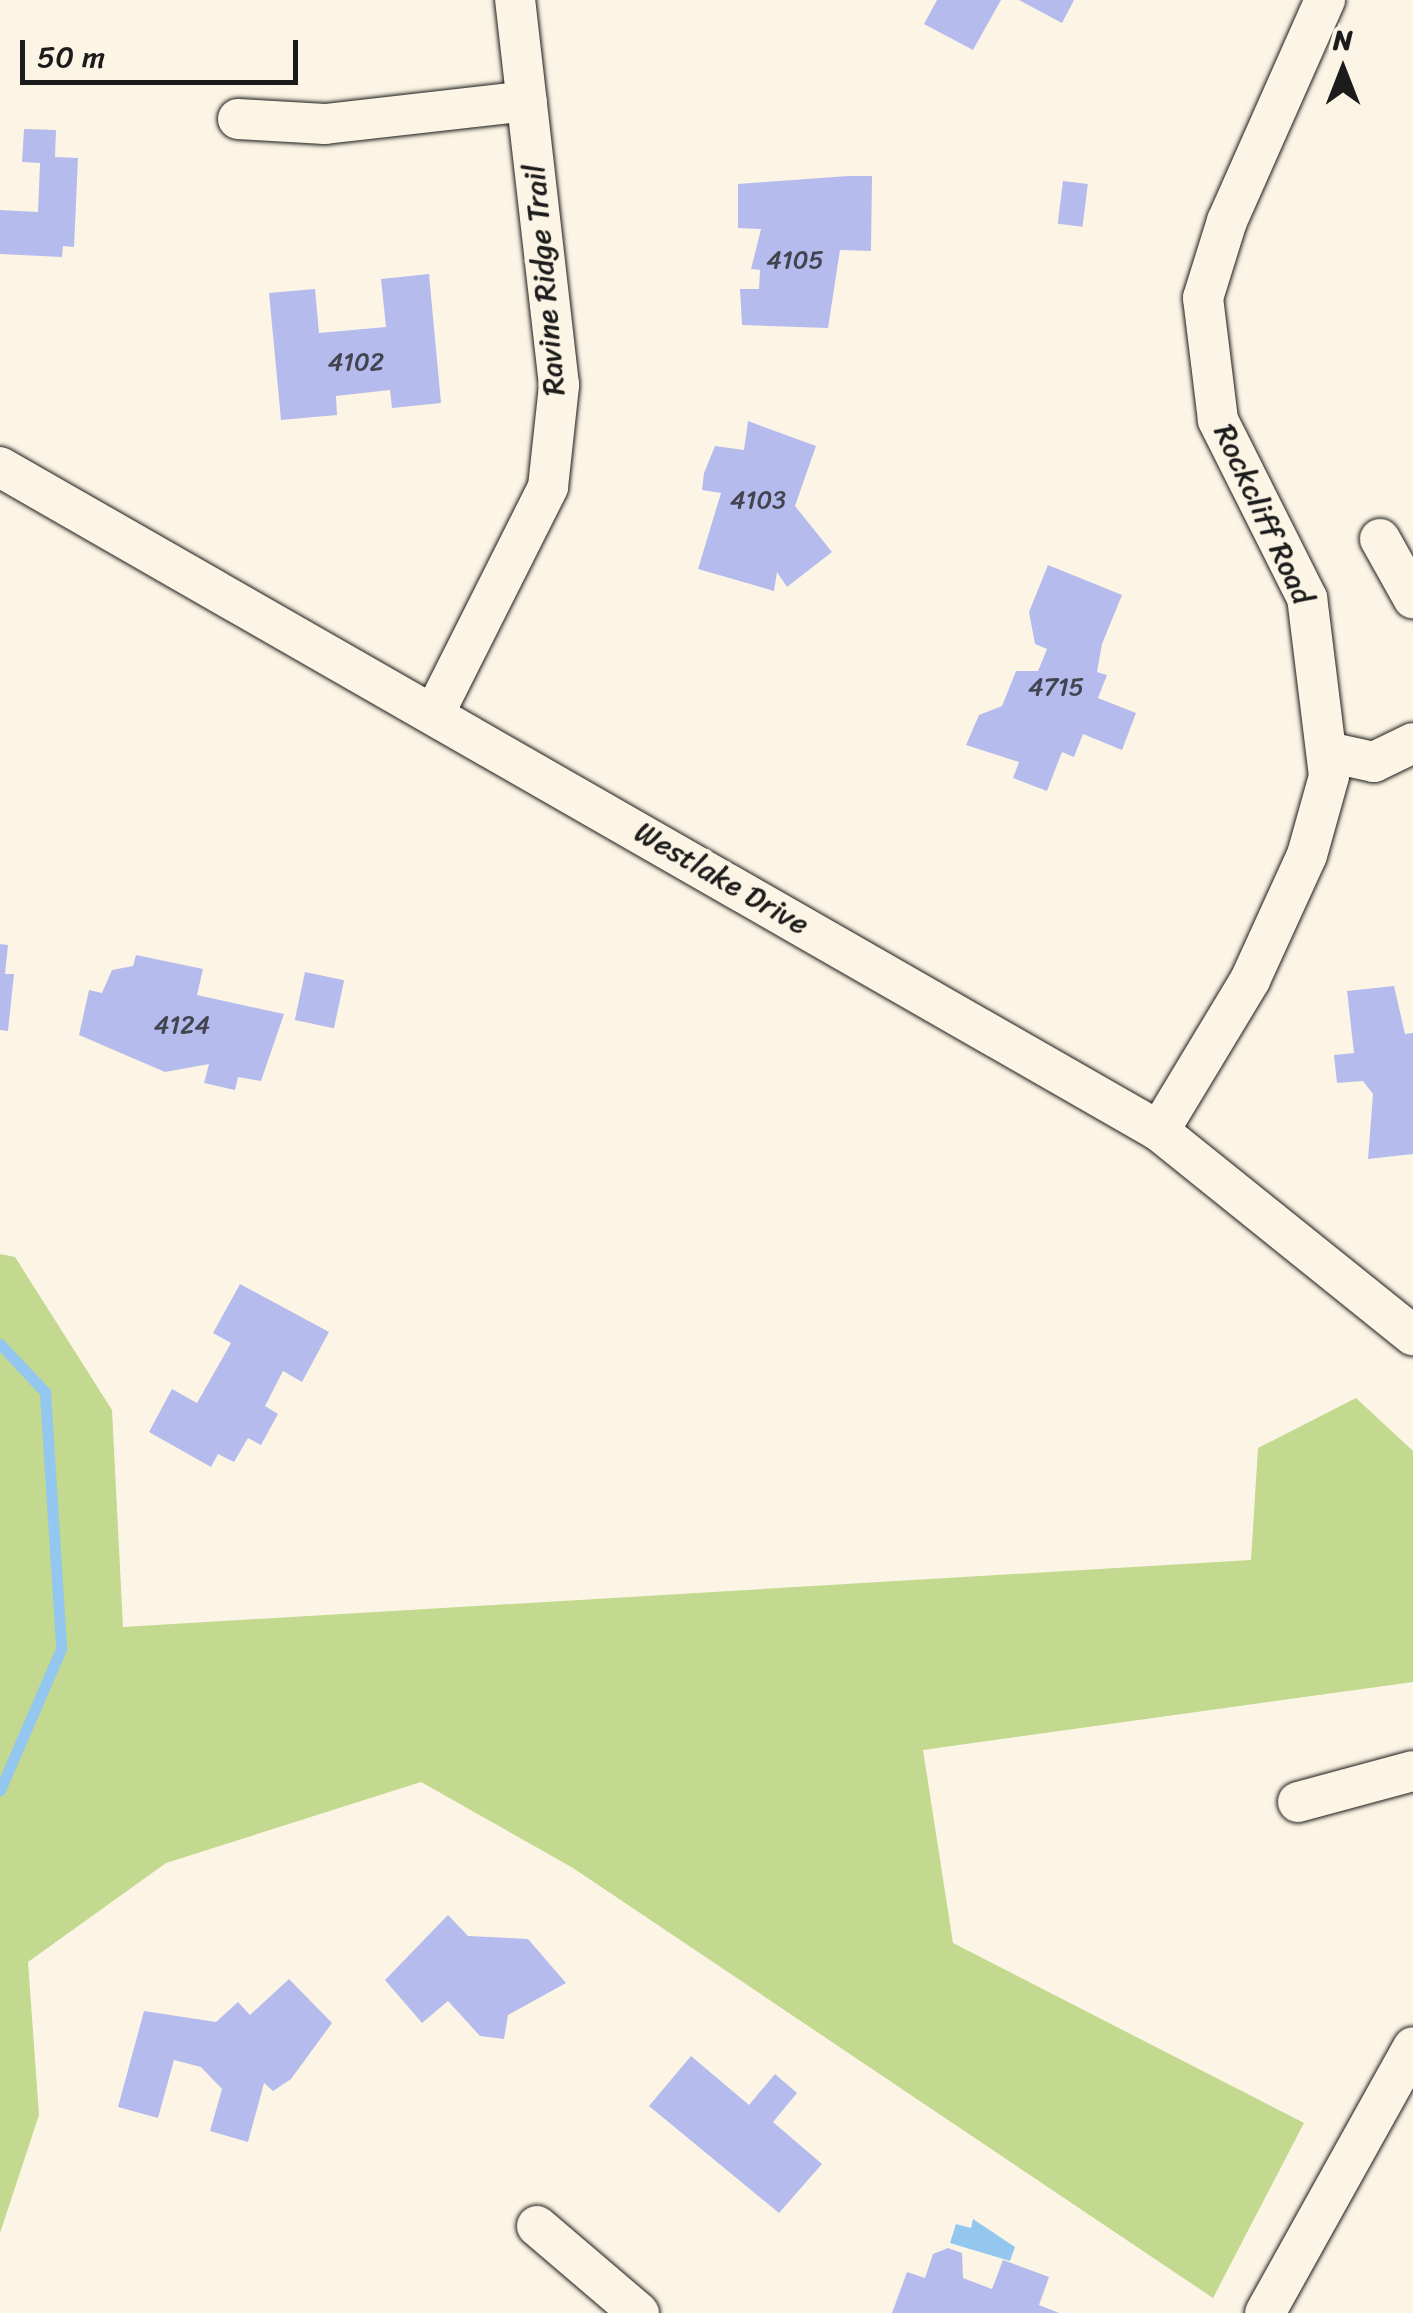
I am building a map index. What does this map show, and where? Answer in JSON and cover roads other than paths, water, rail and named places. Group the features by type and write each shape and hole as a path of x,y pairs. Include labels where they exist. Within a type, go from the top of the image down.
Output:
{"street":[{"name":"Ravine Ridge Trail","path":"434,714 548,487 559,385 515,0"},
{"name":"Rockcliff Road","path":"1159,1130 1250,980 1308,855 1328,752 1307,598 1218,420 1203,298 1226,221 1325,0"},
{"path":"238,119 325,124 526,101"},
{"name":"Westlake Drive","path":"0,467 1159,1130 1413,1335"},
{"path":"1380,539 1413,598"},
{"path":"1328,752 1374,762 1413,743"},
{"path":"1298,1802 1413,1771"},
{"path":"1265,2313 1413,2047"},
{"path":"537,2226 639,2313"}],"water":[{"path":"973,2219 1015,2247 1010,2261 950,2243 956,2224 971,2228"}],"waterway":[{"path":"0,1344 45,1392 61,1649 0,1790"}]}
